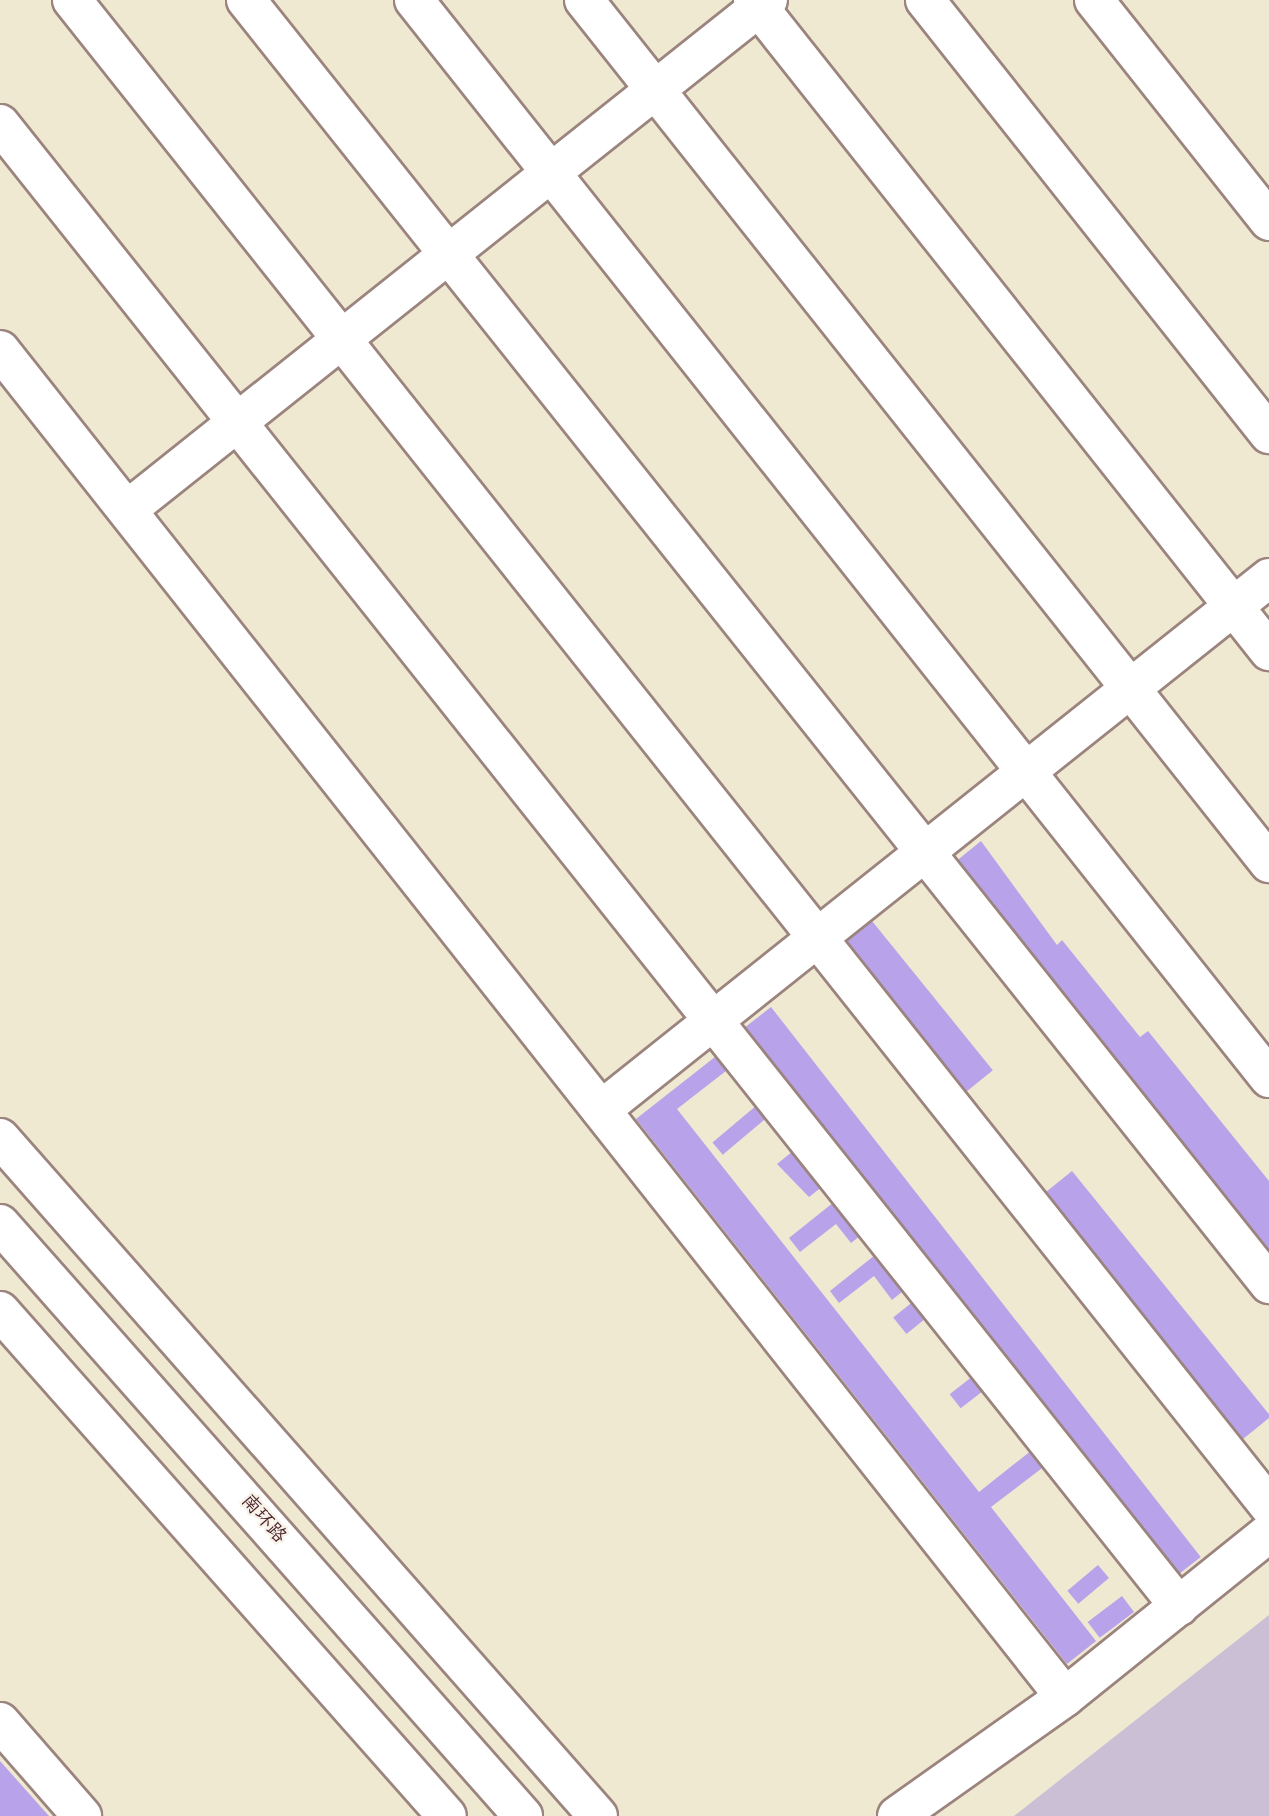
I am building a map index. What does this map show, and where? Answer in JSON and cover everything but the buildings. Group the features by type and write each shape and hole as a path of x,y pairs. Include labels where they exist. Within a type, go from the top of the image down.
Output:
{"street":[{"path":"72,0 1269,1506"},
{"path":"246,0 1269,1284"},
{"path":"414,0 1269,1078"},
{"path":"584,0 1269,863"},
{"path":"925,0 1269,434"},
{"path":"1094,0 1269,221"},
{"path":"127,510 551,173 760,2 1269,651"},
{"path":"0,124 1179,1606"},
{"path":"0,350 1065,1697"},
{"path":"601,1110 1269,578"},
{"path":"0,1138 598,1816"},
{"name":"南环路","path":"0,1224 523,1816"},
{"path":"0,1311 447,1816"},
{"path":"897,1816 1065,1697 1269,1534"},
{"path":"0,1722 82,1816"}],"shaded area":[{"path":"1269,1615 1269,1816 1014,1816"}]}
